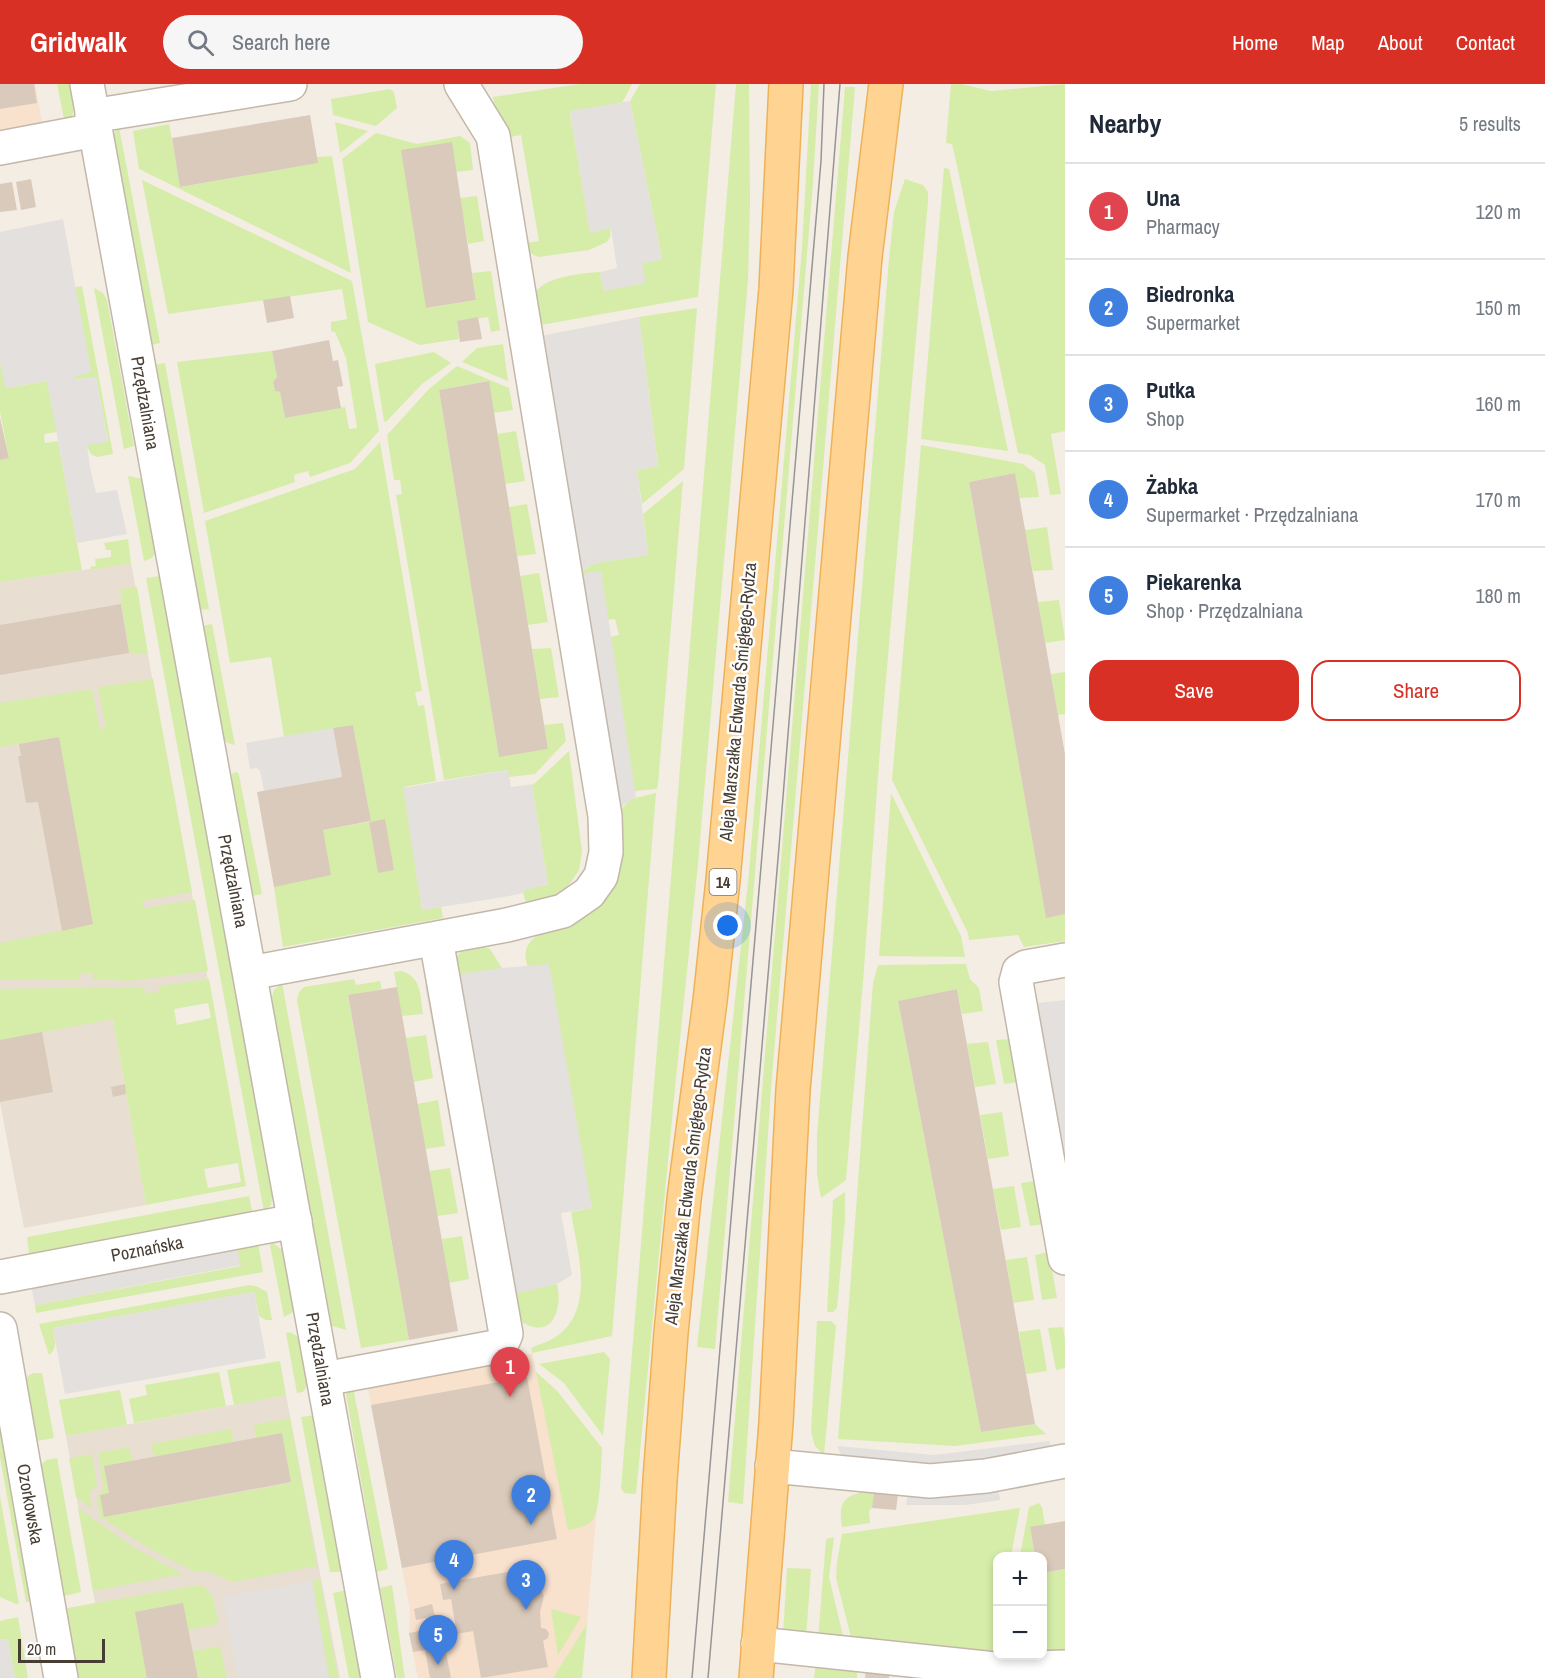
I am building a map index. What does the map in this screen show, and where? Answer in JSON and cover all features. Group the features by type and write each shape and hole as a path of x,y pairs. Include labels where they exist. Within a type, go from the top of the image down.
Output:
{"main road":[{"name":"Aleja Marszałka Edwarda Śmigłego-Rydza","path":"649,1678 671,1333 684,1199 723,880 776,288 786,84"},
{"path":"756,1678 772,1466 793,1090 865,257 886,84"}],"street":[{"name":"Przędzalniana","path":"87,84 378,1678"},
{"path":"0,148 94,123 290,84"},
{"path":"250,973 507,925 563,911 589,893 601,876 606,852 605,816 493,136 461,84"},
{"path":"324,1378 495,1347 502,1343 506,1334 436,939"},
{"path":"1065,960 1026,967 1018,971 1016,981 1065,1258"},
{"name":"Poznańska","path":"0,1277 295,1221"},
{"name":"Ozorkowska","path":"0,1329 61,1678"},
{"path":"772,1466 930,1480 983,1476 1065,1461"},
{"path":"758,1644 995,1669 1065,1666"}],"shaded area":[{"path":"0,84 35,84 48,155 0,163"},
{"path":"630,101 662,259 642,264 646,283 604,291 600,272 617,268 611,228 590,233 570,111"},
{"path":"63,219 91,372 74,377 75,380 96,377 108,442 87,445 90,467 96,493 117,490 127,534 77,543 47,381 5,388 0,360 0,232"},
{"path":"639,317 658,466 637,470 648,555 595,563 577,574 601,571 636,797 622,806 618,812 535,337"},
{"path":"131,563 212,1002 113,1019 146,1205 24,1228 0,1103 0,582"},
{"path":"333,728 342,777 264,791 260,771 257,768 250,769 246,743"},
{"path":"508,770 511,787 534,784 532,786 548,885 504,897 422,910 403,788"},
{"path":"549,964 592,1208 561,1213 572,1275 557,1284 510,1295 482,1298 425,985 453,975"},
{"path":"1065,1000 1065,1199 1030,1004"},
{"path":"236,1246 241,1265 35,1305 31,1285"},
{"path":"254,1292 266,1358 65,1394 53,1328"},
{"path":"532,1353 536,1372 557,1391 602,1448 587,1624 553,1678 418,1678 409,1633 410,1610 367,1383"},
{"path":"286,1395 340,1678 75,1678 63,1609 95,1603 66,1436"},
{"path":"1049,1441 1052,1452 974,1466 844,1461 837,1446 934,1455"},
{"path":"998,1488 1000,1500 965,1505 906,1505 908,1493"},
{"path":"312,1581 329,1678 238,1678 223,1597"},
{"path":"8,1639 15,1678 0,1678 0,1640"}],"green space":[{"path":"57,84 69,84 73,101 72,116 65,124"},
{"path":"580,84 632,84 622,103 570,112 590,232 611,227 610,237 607,242 589,250 538,257 522,249 520,244 539,241 521,135 501,139 493,97"},
{"path":"640,84 716,84 698,297 535,326 532,298 543,285 562,278 600,272 604,291 641,263 662,259 630,101"},
{"path":"736,84 749,84 748,280 698,864 636,1494 624,1493 621,1488"},
{"path":"811,84 819,84 813,183 715,1349 697,1347 748,882 802,248"},
{"path":"951,84 991,91 1065,84 1065,431 1051,434 1061,494 1050,495 1045,465 1030,455 1018,453 956,161 952,144 946,143"},
{"path":"845,87 855,87 771,1089 743,1504 728,1502"},
{"path":"390,89 394,92 397,108 376,126 333,115 331,99"},
{"path":"335,122 368,131 340,153"},
{"path":"169,124 181,187 317,163 317,157 332,156 351,273 139,169 133,131"},
{"path":"119,127 160,343 152,345 112,136"},
{"path":"376,133 417,144 460,136 470,143 473,170 456,172 427,308 476,300 472,273 491,271 500,330 491,332 488,317 457,321 459,339 420,345 368,322 342,159"},
{"path":"944,168 949,169 1008,451 921,439"},
{"path":"905,179 923,185 928,192 928,201 881,736 846,1180 821,1198 817,1175 817,1135 889,259 894,212"},
{"path":"142,180 352,281 379,431 350,463 310,477 308,471 294,475 295,482 204,513 177,362 272,351 277,377 273,382 275,391 280,392 285,418 345,407 349,429 357,428 346,358 335,332 331,331 331,322 347,319 342,289 168,314"},
{"path":"477,196 484,241 468,244 460,198"},
{"path":"82,286 113,454 97,457 91,454 86,445 108,441 96,377 74,380 74,376 91,372 75,287"},
{"path":"94,288 103,293 107,300 134,446 124,449"},
{"path":"697,308 684,469 642,504 637,470 658,465 639,317"},
{"path":"503,344 508,381 462,362 477,348"},
{"path":"434,352 451,363 422,384 386,422 384,421 375,364"},
{"path":"0,360 6,388 47,381 57,432 44,434 45,443 58,441 82,570 0,582 0,460 9,458 0,412"},
{"path":"165,363 209,609 198,610 154,365"},
{"path":"457,366 509,388 513,410 493,413 488,381 439,390 499,756 548,749 544,725 563,723 566,741 535,774 509,777 507,770 444,780 396,495 402,494 400,480 394,480 387,435 429,389"},
{"path":"516,431 525,481 505,484 497,434"},
{"path":"380,442 422,691 415,692 418,706 424,705 436,781 404,787 422,910 441,907 443,918 283,947 274,887 323,830 369,822 378,872 385,819 371,822 353,725 284,737 271,657 230,663 205,521 355,469"},
{"path":"921,445 1023,464 1035,473 1039,497 1019,498 1015,473 969,482 1046,917 1065,914 1065,941 1024,947 1018,935 969,940 968,933 892,780"},
{"path":"128,476 143,479 155,554 144,561"},
{"path":"683,481 658,784 657,789 635,791 610,637 619,635 615,619 607,620 601,572 576,575 595,563 648,555 643,514"},
{"path":"527,504 536,554 517,556 509,507"},
{"path":"1047,527 1053,570 1033,571 1025,530"},
{"path":"128,539 131,563 91,570 90,567 96,566 95,559 111,557 111,550 106,550 104,543"},
{"path":"539,573 548,622 528,625 520,576"},
{"path":"160,576 273,1192 271,1205 264,1212 146,578"},
{"path":"137,587 148,654 129,653 120,589"},
{"path":"1059,600 1065,640 1045,643 1038,602"},
{"path":"212,624 235,745 221,738 202,626"},
{"path":"551,648 559,697 540,699 532,649"},
{"path":"1065,672 1065,714 1058,715 1051,674"},
{"path":"153,679 192,892 142,901 144,908 195,900 208,971 129,981 93,979 93,973 80,973 79,980 0,979 0,943 93,924 59,737 0,747 0,703 92,689 100,729 106,728 98,687"},
{"path":"569,751 582,851 579,870 567,888 557,895 526,903 523,893 527,889 548,885 532,786"},
{"path":"237,772 262,894 252,896 231,777"},
{"path":"656,793 612,1336 532,1353 531,1348 557,1336 569,1324 576,1310 581,1278 571,1212 592,1208 526,961 526,952 529,944 540,933 573,920 618,812 631,799"},
{"path":"891,793 961,936 965,957 879,956"},
{"path":"481,945 490,949 502,968 482,971 536,1288 557,1284 559,1300 555,1316 546,1326 539,1328 523,1323 519,1319 510,1295 528,1290 472,973 453,975 455,962 460,953 468,948"},
{"path":"966,964 970,979 979,988 983,1011 962,1014 957,989 898,1001 981,1432 1035,1424 1046,1434 955,1446 838,1439 873,983 878,965"},
{"path":"402,971 409,974 417,983 423,1014 402,1016 394,972"},
{"path":"209,979 246,1186 146,1205 113,1019 0,1040 0,989 144,987 145,993 159,992 159,986","holes":["208,1003 211,1018 177,1025 174,1009","238,1163 241,1182 208,1188 204,1169"]},
{"path":"354,979 356,985 380,981 382,989 348,996 409,1340 361,1348 297,1000 299,992 304,987"},
{"path":"282,983 346,1330 332,1326 271,1001 274,990"},
{"path":"426,1035 433,1078 414,1082 406,1038"},
{"path":"1012,1039 1019,1082 1004,1084 996,1040"},
{"path":"988,1042 996,1084 975,1087 967,1044"},
{"path":"438,1100 445,1146 425,1149 417,1104"},
{"path":"1002,1112 1009,1156 988,1159 980,1115"},
{"path":"450,1168 458,1213 437,1216 429,1171"},
{"path":"1036,1181 1044,1224 1030,1226 1021,1183"},
{"path":"1014,1186 1021,1227 1001,1230 993,1189"},
{"path":"845,1192 845,1220 837,1308 833,1312 827,1312 833,1200"},
{"path":"249,1196 253,1216 30,1261 27,1237"},
{"path":"462,1236 469,1279 449,1283 442,1239"},
{"path":"258,1243 263,1272 36,1313 35,1305 240,1266 236,1246"},
{"path":"273,1243 285,1252 295,1311 284,1317 270,1245"},
{"path":"1049,1252 1057,1298 1042,1300 1035,1255"},
{"path":"1027,1257 1034,1300 1013,1303 1006,1260"},
{"path":"250,1285 267,1292 272,1320 259,1316 254,1292 53,1328 55,1346 49,1355 39,1324"},
{"path":"817,1321 831,1321 836,1326 824,1455 815,1446 811,1432"},
{"path":"1063,1327 1065,1368 1056,1370 1048,1328"},
{"path":"1040,1329 1047,1371 1026,1374 1019,1332"},
{"path":"290,1332 302,1339 310,1381 303,1392 297,1393 286,1333"},
{"path":"604,1352 610,1359 603,1436 564,1383 539,1364"},
{"path":"280,1361 286,1395 234,1405 227,1370"},
{"path":"219,1372 226,1406 134,1423 129,1399 147,1395 145,1385"},
{"path":"536,1372 557,1391 602,1448 596,1513 591,1522 579,1528 568,1530"},
{"path":"42,1373 54,1438 37,1441 32,1436 23,1383 29,1375"},
{"path":"353,1387 388,1569 377,1572 346,1394"},
{"path":"120,1390 127,1425 66,1436 59,1400"},
{"path":"0,1394 37,1600 26,1602 0,1457"},
{"path":"315,1415 344,1572 330,1572 301,1417"},
{"path":"290,1418 317,1566 233,1582 207,1571 195,1572 150,1549 100,1517 97,1497 104,1488 98,1453 129,1447 132,1461 104,1466 109,1493 101,1495 105,1517 291,1483 282,1433 256,1438 254,1425"},
{"path":"231,1429 234,1442 154,1457 151,1444"},
{"path":"92,1454 97,1484 89,1494 92,1509 76,1497 69,1458"},
{"path":"57,1458 81,1592 60,1597 38,1468 46,1460"},
{"path":"875,1489 872,1508 869,1511 870,1523 842,1527 841,1509 846,1499"},
{"path":"0,1496 19,1604 0,1597"},
{"path":"1039,1503 1042,1507 1045,1525 1030,1528 1034,1552 1021,1552 1029,1507"},
{"path":"78,1508 136,1549 183,1574 93,1591"},
{"path":"1020,1508 1012,1552 993,1552 993,1661 853,1645 836,1578 842,1534"},
{"path":"834,1537 829,1577 845,1644 818,1640 826,1539"},
{"path":"787,1568 811,1569 806,1639 783,1636"},
{"path":"1065,1569 1065,1660 1047,1657 1047,1572"},
{"path":"320,1579 338,1678 329,1678 312,1581"},
{"path":"198,1585 204,1587 211,1595 218,1624 188,1630 183,1603 135,1612 147,1678 75,1678 63,1609"},
{"path":"392,1585 405,1678 397,1678 380,1588"},
{"path":"348,1590 365,1678 349,1678 333,1593"},
{"path":"551,1609 581,1617 558,1655"},
{"path":"18,1617 28,1678 15,1678 8,1639 0,1640 0,1621"},
{"path":"587,1624 582,1678 553,1678"},
{"path":"220,1646 227,1678 198,1678 193,1651"},
{"path":"816,1661 857,1665 857,1678 814,1678"}],"building":[{"path":"0,84 34,84 37,103 0,109"},
{"path":"310,115 318,163 180,187 172,138"},
{"path":"452,142 476,300 426,308 401,150"},
{"path":"31,179 36,207 21,210 16,182"},
{"path":"12,182 17,210 0,212 0,184"},
{"path":"290,296 294,318 267,323 263,300"},
{"path":"478,317 482,339 460,342 457,321"},
{"path":"329,340 333,361 338,360 343,386 337,387 341,408 285,418 280,392 275,391 273,382 277,377 272,351"},
{"path":"489,381 548,749 499,757 439,390"},
{"path":"0,418 9,458 0,460"},
{"path":"1015,473 1065,754 1065,914 1046,918 969,482"},
{"path":"121,604 129,653 0,675 0,625"},
{"path":"353,725 371,821 323,830 331,875 274,887 257,792 342,777 333,728"},
{"path":"59,737 93,924 62,931 38,802 26,803 18,756 21,756 19,744"},
{"path":"385,819 394,870 378,873 369,822"},
{"path":"397,987 458,1331 409,1340 348,995"},
{"path":"957,989 1035,1424 981,1432 898,1001"},
{"path":"42,1032 53,1092 0,1102 0,1040"},
{"path":"125,1084 126,1094 113,1097 111,1087"},
{"path":"527,1377 557,1539 402,1568 371,1405"},
{"path":"282,1433 291,1482 104,1517 100,1495 109,1493 104,1466"},
{"path":"874,1492 898,1494 896,1510 872,1508"},
{"path":"1065,1521 1065,1569 1047,1572 1047,1552 1034,1552 1030,1527"},
{"path":"513,1571 517,1593 519,1588 529,1584 541,1590 544,1596 540,1612 541,1628 546,1629 549,1633 548,1638 543,1641 548,1667 481,1678 473,1631 457,1634 451,1599 443,1600 440,1584"},
{"path":"183,1603 198,1678 147,1678 135,1612"},
{"path":"432,1604 435,1616 416,1620 414,1609"},
{"path":"441,1627 451,1678 430,1678 425,1650 413,1652 409,1633"},
{"path":"866,1668 890,1671 889,1678 865,1678"}],"tram line":[{"path":"692,1678 821,161 824,84"},
{"path":"708,1678 779,847 840,84"}],"place":[{"name":"Una","path":"510,1397"},
{"name":"Biedronka","path":"531,1525"},
{"name":"Żabka","path":"454,1590"},
{"name":"Putka","path":"526,1610"},
{"name":"Piekarenka","path":"438,1665"}]}
